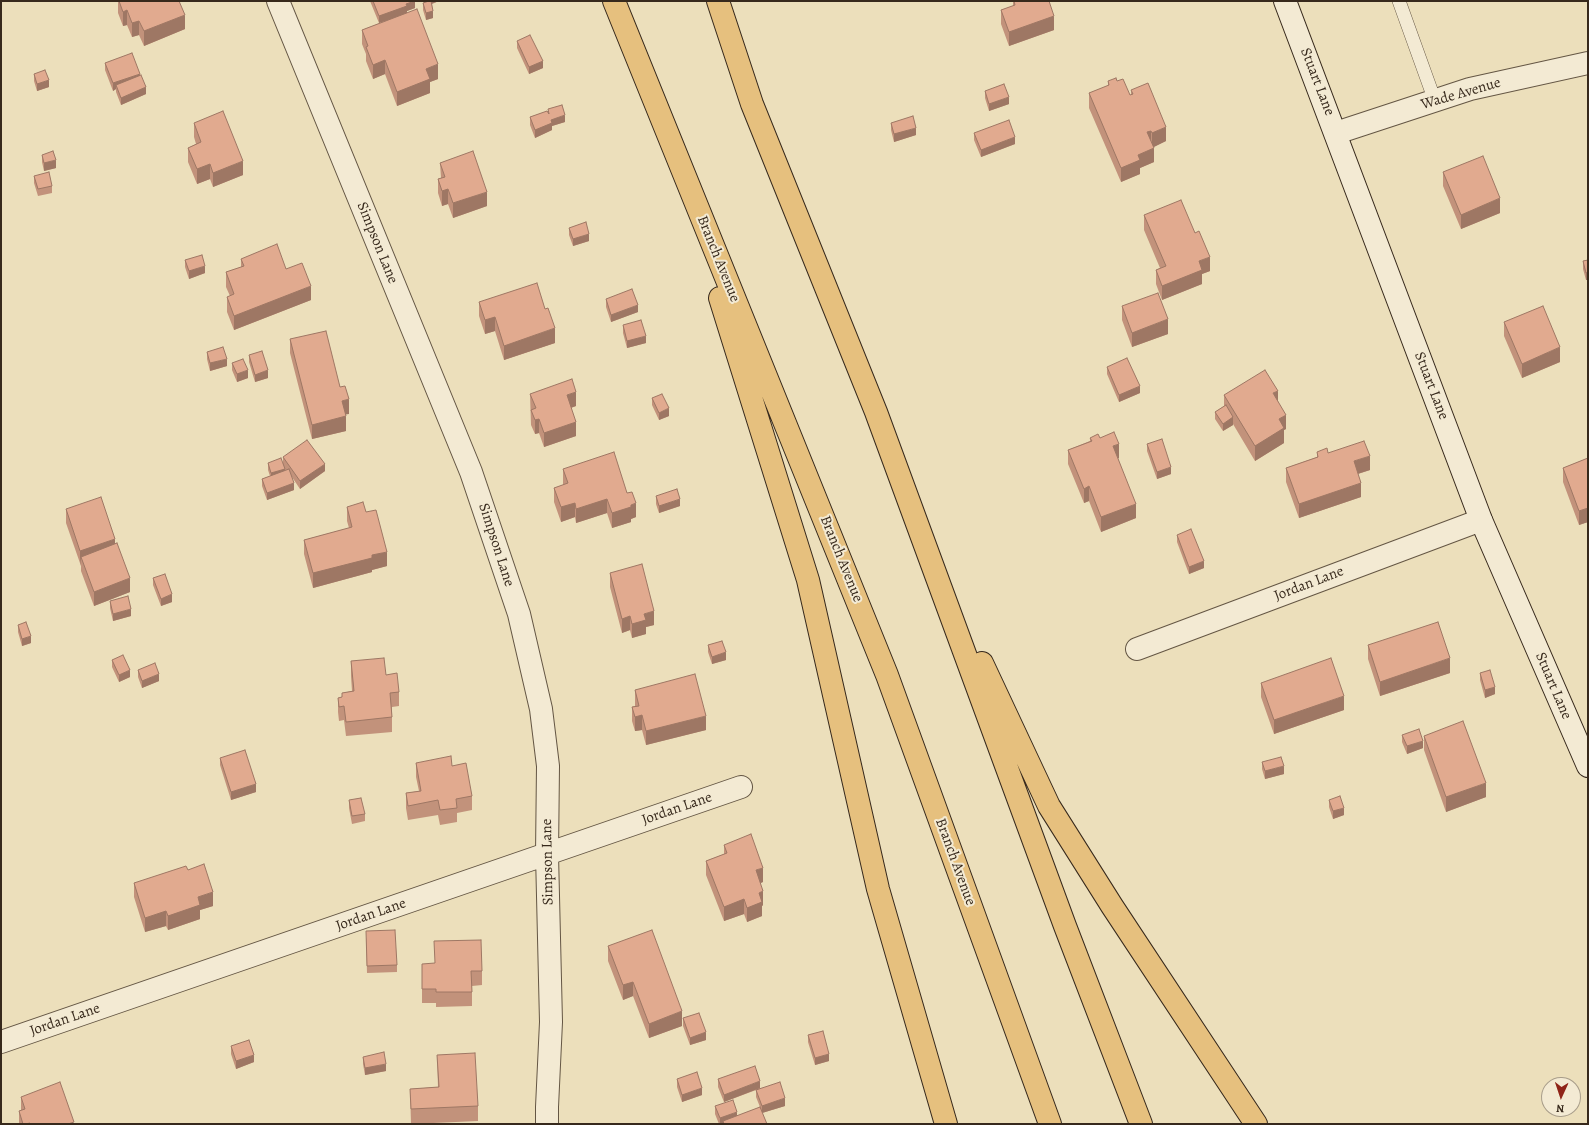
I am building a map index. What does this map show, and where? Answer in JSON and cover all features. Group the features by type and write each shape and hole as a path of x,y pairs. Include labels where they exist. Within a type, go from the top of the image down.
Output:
{"highway":[{"name":"Branch Avenue","path":"614,1 675,155 887,675 1050,1124"},
{"path":"718,1 752,104 873,404 1065,926 1141,1124"},
{"path":"675,155 808,580 878,888 946,1124"},
{"path":"920,533 1049,806 1112,906 1256,1124"}],"street":[{"name":"Simpson Lane","path":"278,1 472,472 519,614 541,709 548,766 547,854 551,1022 547,1124"},
{"name":"Stuart Lane","path":"1285,1 1481,520 1588,766"},
{"name":"Wade Avenue","path":"1336,133 1470,89 1588,64"},
{"name":"Jordan Lane","path":"1137,649 1481,520"},
{"name":"Jordan Lane","path":"1,1042 741,787"}],"lane":[{"path":"1399,1 1435,101"}],"building":[{"path":"119,1 179,1 185,15 144,31 139,21 132,23 127,10 123,12"},
{"path":"373,1 415,1 406,4 407,6 379,16"},
{"path":"431,1 433,11 426,13 423,3"},
{"path":"1014,1 1049,1 1054,16 1009,32 1001,10 1015,5"},
{"path":"417,9 438,64 426,69 430,79 397,92 385,60 373,65 366,47 368,46 362,30"},
{"path":"530,35 543,61 529,67 517,41"},
{"path":"132,53 140,74 113,83 105,63"},
{"path":"45,70 49,80 37,84 34,74"},
{"path":"141,75 146,87 121,98 116,85"},
{"path":"1116,78 1117,81 1123,79 1130,95 1133,94 1131,90 1148,83 1166,127 1152,133 1151,131 1147,132 1154,148 1138,155 1140,160 1121,168 1089,93 1109,85 1108,81"},
{"path":"1004,84 1009,97 989,104 985,91"},
{"path":"562,105 565,115 551,120 552,123 535,130 530,117 547,111 549,114 548,109"},
{"path":"223,111 243,161 213,173 210,164 197,169 188,148 201,142 194,123"},
{"path":"913,116 916,128 894,134 891,123"},
{"path":"1009,120 1015,137 981,150 974,133"},
{"path":"53,151 56,160 44,163 42,155"},
{"path":"473,151 487,192 453,203 448,189 442,191 438,179 445,177 440,163"},
{"path":"1483,156 1500,198 1461,215 1443,172"},
{"path":"49,172 52,186 38,189 34,176"},
{"path":"1181,200 1195,233 1199,231 1210,257 1199,261 1202,270 1162,286 1156,270 1166,266 1144,215"},
{"path":"586,222 589,234 573,239 569,228"},
{"path":"277,244 286,269 302,263 311,286 234,316 227,297 234,294 226,272 244,266 241,259"},
{"path":"202,255 205,266 189,271 185,260"},
{"path":"1588,260 1588,272 1586,273 1583,261"},
{"path":"537,283 545,309 548,308 555,328 504,346 495,317 485,320 479,302"},
{"path":"632,289 638,305 611,315 606,299"},
{"path":"1158,293 1168,319 1132,333 1122,306"},
{"path":"1543,306 1560,347 1522,364 1504,322"},
{"path":"641,320 646,336 627,341 623,325"},
{"path":"326,331 340,387 345,386 349,399 342,401 346,416 312,425 290,339"},
{"path":"223,347 227,359 210,363 207,352"},
{"path":"262,351 268,370 255,375 249,355"},
{"path":"1127,358 1140,386 1119,395 1107,367"},
{"path":"243,359 248,370 237,374 232,363"},
{"path":"1265,370 1278,391 1273,393 1286,415 1279,419 1284,428 1255,446 1224,395"},
{"path":"572,379 576,392 567,395 576,422 544,433 539,419 535,420 531,410 536,408 530,394"},
{"path":"662,394 669,408 659,413 652,398"},
{"path":"1226,405 1233,417 1223,424 1215,412"},
{"path":"1114,432 1119,444 1113,446 1136,504 1101,517 1089,486 1084,489 1068,450 1092,441 1090,438 1098,434 1100,438"},
{"path":"1162,439 1171,467 1157,472 1147,444"},
{"path":"307,440 325,464 300,481 283,457"},
{"path":"1364,441 1370,456 1354,461 1361,483 1299,504 1286,468 1318,457 1317,452 1327,448 1328,453"},
{"path":"614,452 627,493 632,492 636,503 631,505 631,507 612,513 607,499 576,509 575,503 561,507 554,488 568,483 563,469"},
{"path":"281,458 285,469 271,473 268,463"},
{"path":"1588,458 1588,508 1579,511 1563,468"},
{"path":"289,469 294,483 267,493 262,479"},
{"path":"677,489 680,499 659,506 656,496"},
{"path":"101,497 115,539 80,551 66,509"},
{"path":"363,502 366,512 376,510 387,552 372,555 372,558 313,573 304,540 352,527 347,507"},
{"path":"1191,529 1204,561 1189,567 1177,535"},
{"path":"117,543 130,578 94,592 81,557"},
{"path":"642,564 654,611 644,614 646,620 632,624 630,616 622,619 610,573"},
{"path":"165,574 172,594 161,599 153,578"},
{"path":"128,596 131,609 113,614 110,601"},
{"path":"26,622 31,636 22,639 18,625"},
{"path":"1438,622 1450,658 1380,682 1368,645"},
{"path":"722,641 726,652 712,657 708,645"},
{"path":"123,655 130,670 119,675 112,660"},
{"path":"384,658 386,675 397,673 399,692 390,693 392,717 346,722 344,706 339,707 338,698 342,697 342,693 354,691 351,661"},
{"path":"1331,658 1344,696 1274,720 1261,683"},
{"path":"155,663 159,674 142,681 138,670"},
{"path":"1490,670 1495,687 1485,690 1480,673"},
{"path":"695,674 706,716 646,731 642,715 635,717 632,707 639,706 635,690"},
{"path":"1463,721 1486,783 1446,797 1424,736"},
{"path":"1419,729 1423,741 1407,746 1402,735"},
{"path":"245,750 256,784 231,792 220,758"},
{"path":"451,756 452,766 466,763 472,796 456,799 457,808 440,810 438,800 408,806 406,793 421,791 416,763"},
{"path":"1281,757 1284,766 1265,771 1262,762"},
{"path":"1340,796 1344,808 1333,811 1329,800"},
{"path":"361,798 365,814 352,816 349,800"},
{"path":"751,834 763,868 756,870 763,891 759,893 762,902 747,908 744,899 724,907 706,861 727,853 724,845"},
{"path":"204,864 213,892 198,897 200,905 168,916 166,911 145,918 134,883 186,866 188,870"},
{"path":"395,930 397,965 367,966 366,931"},
{"path":"652,930 682,1011 649,1024 633,982 623,985 608,946"},
{"path":"481,940 482,971 471,971 472,992 436,992 436,989 422,989 422,964 435,963 434,941"},
{"path":"699,1013 706,1032 690,1038 683,1018"},
{"path":"823,1031 829,1054 815,1058 808,1035"},
{"path":"249,1040 254,1055 236,1061 231,1046"},
{"path":"384,1052 386,1064 365,1068 363,1057"},
{"path":"475,1053 478,1106 411,1109 410,1089 439,1087 437,1055"},
{"path":"755,1066 760,1081 724,1095 718,1079"},
{"path":"697,1072 702,1088 682,1095 677,1079"},
{"path":"60,1082 74,1122 68,1124 23,1124 19,1111 25,1109 21,1097"},
{"path":"780,1082 785,1098 762,1106 756,1090"},
{"path":"733,1100 737,1112 720,1118 715,1106"},
{"path":"760,1107 767,1124 724,1124 723,1121"}]}
